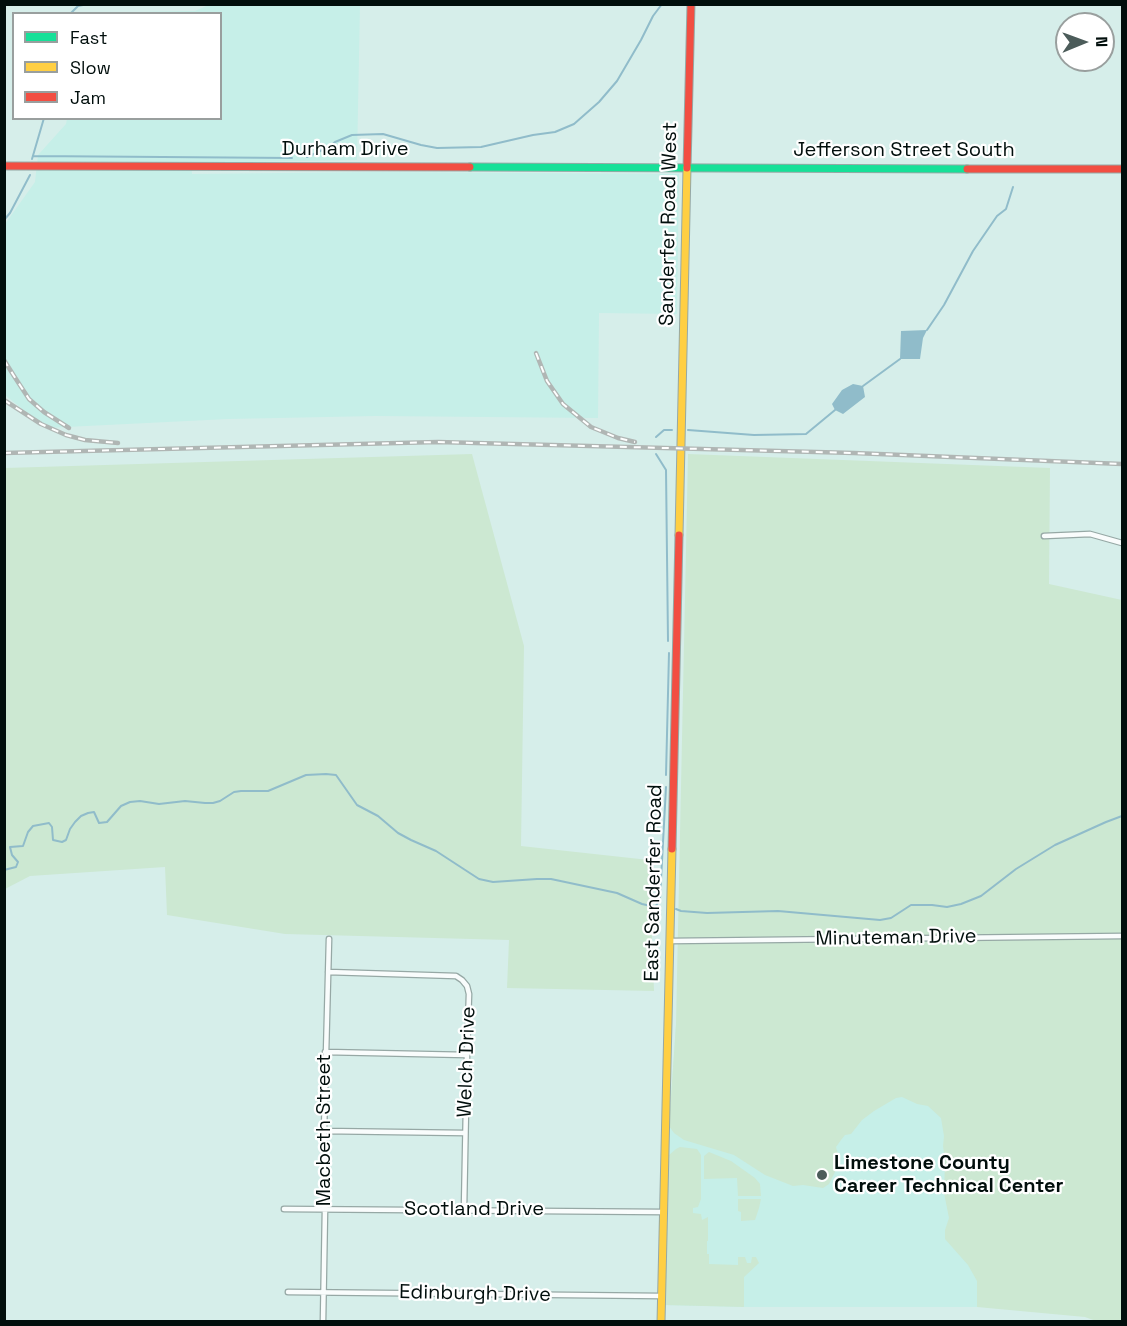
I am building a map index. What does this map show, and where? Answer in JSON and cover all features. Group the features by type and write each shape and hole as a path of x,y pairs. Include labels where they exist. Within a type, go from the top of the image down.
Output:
{"street":[{"name":"Sanderfer Road West","path":"680,445 691,4"},
{"name":"Durham Drive","path":"4,166 686,167"},
{"name":"Jefferson Street South","path":"686,167 1122,169"},
{"name":"East Sanderfer Road","path":"661,1322 680,445"},
{"path":"1044,536 1090,534 1122,543"},
{"name":"Minuteman Drive","path":"670,941 1122,936"},
{"name":"Macbeth Street","path":"323,1322 328,939"},
{"name":"Welch Drive","path":"328,972 456,976 467,986 469,994 464,1209"},
{"path":"325,1052 467,1055"},
{"path":"324,1131 465,1133"},
{"name":"Scotland Drive","path":"284,1209 663,1212"},
{"name":"Edinburgh Drive","path":"288,1292 661,1296"}],"shaded area":[{"path":"211,4 360,5 357,160 191,163 192,174 374,172 679,174 677,314 599,313 598,418 376,416 228,419 46,428 5,395 5,224 35,182 38,155 66,124 67,120 222,120 222,12 139,12 195,11"},
{"path":"472,454 524,646 521,846 649,860 654,991 507,988 509,940 285,934 167,915 165,867 30,876 5,889 5,468"},
{"path":"688,454 1050,468 1049,584 1122,600 1122,1321 1096,1321 1085,1317 977,1307 977,1281 968,1265 945,1239 949,1218 944,1193 944,1136 941,1118 928,1106 902,1097 896,1098 862,1120 851,1134 845,1135 836,1147 840,1162 829,1184 823,1188 793,1186 765,1175 734,1155 684,1140 669,1126 676,1024"},
{"name":"Limestone County Career Technical Center","path":"676,1024 977,1028 977,1307 663,1305 667,1155"},
{"path":"680,1147 697,1149 701,1155 701,1199 698,1207 693,1208 693,1213 701,1214 702,1220 708,1217 709,1264 738,1265 738,1257 745,1257 747,1263 751,1263 752,1257 756,1257 759,1263 744,1277 744,1307 663,1305 668,1156"},
{"path":"709,1152 731,1161 755,1178 760,1184 761,1196 738,1196 737,1178 704,1179 704,1156"},
{"path":"738,1199 761,1199 755,1220 741,1221"}],"water":[{"path":"927,330 923,338 920,359 900,359 901,331"},
{"path":"853,384 863,386 865,397 843,414 835,410 832,404 842,390"}],"waterway":[{"path":"72,12 78,6 88,4"},
{"path":"307,157 352,135 383,134 437,148 481,147 555,132 574,124 599,102 617,81 662,4"},
{"path":"32,159 43,120"},
{"path":"33,156 292,158"},
{"path":"4,220 30,175"},
{"path":"927,330 944,305 973,251 997,216 1006,209 1013,187"},
{"path":"863,386 900,359"},
{"path":"688,430 754,435 806,434 835,410"},
{"path":"656,437 664,430 672,430"},
{"path":"656,454 666,470 668,641"},
{"path":"666,775 669,653"},
{"path":"4,870 16,867 18,862 12,855 10,847 23,846 33,826 49,823 52,827 53,840 62,842 66,840 70,829 81,816 94,812 99,823 107,822 121,806 130,802 213,803 234,792 268,791 306,775 326,774 336,775 357,805 378,816 398,833 436,851 479,879 493,882 551,879 617,893 642,904 660,908"},
{"path":"655,908 660,898 666,787"},
{"path":"676,909 707,913 778,911 880,920 891,918 911,905 947,907 981,896 1016,869 1055,845 1122,816"}],"railway":[{"path":"536,353 547,381 563,404 591,427 635,442"},
{"path":"4,360 29,399 69,428"},
{"path":"4,400 41,424 66,435 85,440 118,443"},
{"path":"4,453 438,442 854,453 1122,464"}],"traffic: fast":[{"path":"470,167 967,169"}],"traffic: slow":[{"path":"679,535 687,168"},
{"path":"661,1322 672,849"}],"traffic: jam":[{"path":"687,168 691,4"},
{"path":"4,166 470,167"},
{"path":"967,169 1122,169"},
{"path":"672,849 679,535"}],"place":[{"name":"Limestone County Career Technical Center","path":"822,1175"}]}
